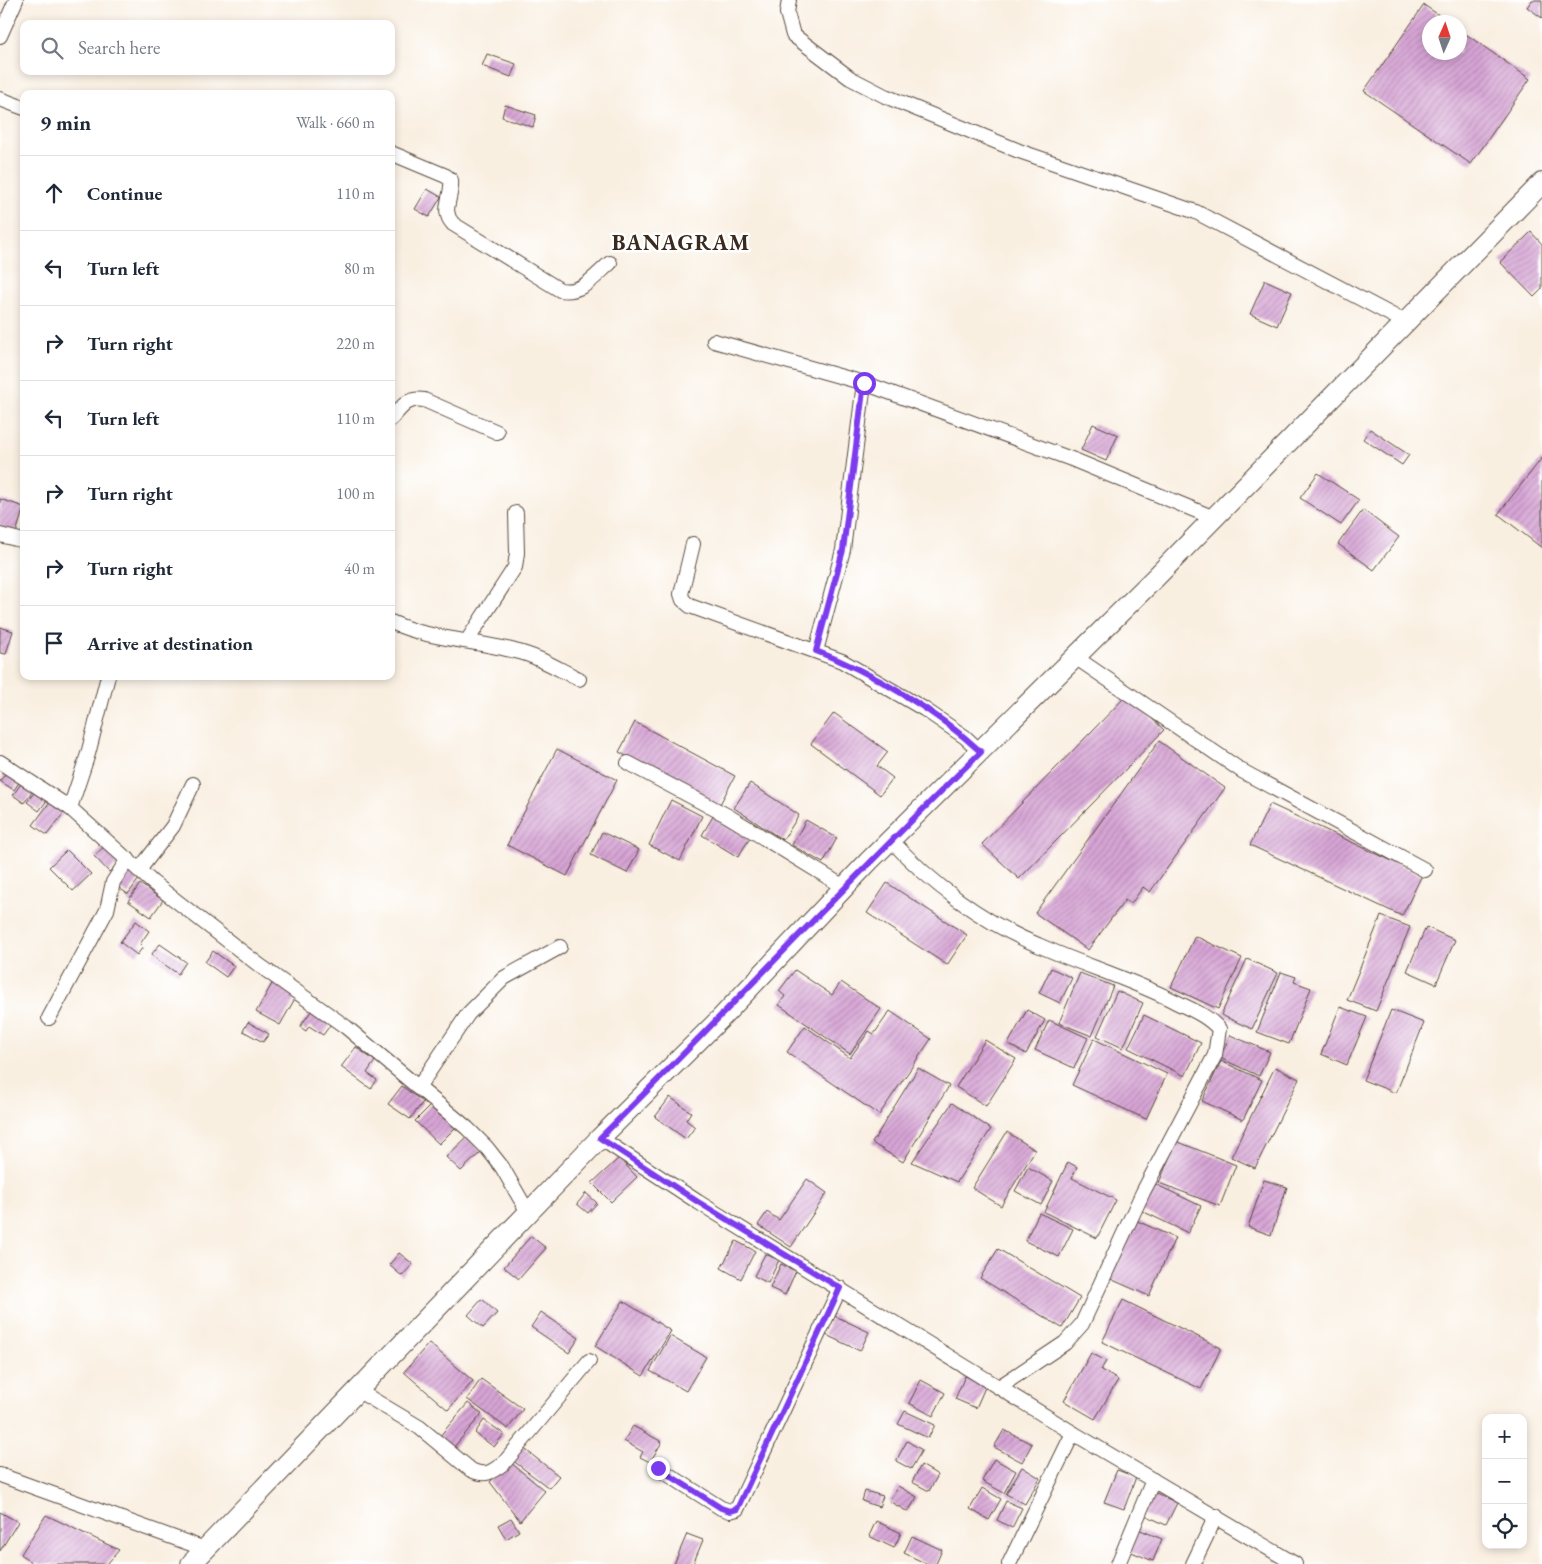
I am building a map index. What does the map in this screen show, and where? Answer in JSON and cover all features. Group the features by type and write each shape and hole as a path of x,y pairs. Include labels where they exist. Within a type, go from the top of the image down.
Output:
{"main road":[{"path":"191,1564 600,1138 721,1018 844,887 1214,518 1542,184"}],"street":[{"path":"0,36 16,0"},
{"path":"789,0 787,13 793,35 850,78 885,96 1019,151 1196,212 1405,322"},
{"path":"0,99 20,106"},
{"path":"395,155 446,176 451,180 452,188 446,208 448,218 453,224 560,290 571,292 581,288 610,263"},
{"path":"714,341 864,383 1074,460 1214,518"},
{"path":"816,651 843,550 864,383"},
{"path":"395,414 406,402 414,399 424,400 497,432"},
{"path":"467,641 515,567 517,552 516,512"},
{"path":"0,535 20,540"},
{"path":"693,544 681,594 683,600 690,606 816,651 857,668 924,708 965,737 981,752"},
{"path":"395,623 423,632 532,656 579,679"},
{"path":"1075,657 1242,771 1425,870"},
{"path":"70,808 88,754 107,680"},
{"path":"0,762 70,808 139,870 259,965 346,1027 418,1088 487,1148 502,1167 528,1214"},
{"path":"628,763 728,816 844,887"},
{"path":"139,870 172,826 192,784"},
{"path":"891,840 916,867 936,883 1006,930 1038,945 1151,990 1210,1019 1219,1028 1215,1055 1143,1192 1082,1324 1064,1343 999,1387"},
{"path":"49,1018 107,910 113,882 128,859"},
{"path":"418,1088 468,1014 504,978 560,947"},
{"path":"600,1138 698,1202 1073,1433 1295,1564"},
{"path":"658,1468 721,1508 730,1511 737,1509 840,1288"},
{"path":"357,1390 419,1427 471,1470 481,1474 491,1473 504,1463 588,1361"},
{"path":"1009,1564 1073,1433"},
{"path":"0,1474 205,1549"},
{"path":"1118,1564 1153,1480"},
{"path":"1192,1564 1216,1516"}],"building":[{"path":"1532,0 1542,0 1542,18 1527,7"},
{"path":"1424,5 1439,15 1422,15 1422,60 1467,60 1467,35 1530,79 1471,164 1364,91"},
{"path":"487,54 516,64 511,77 482,66"},
{"path":"505,105 536,115 533,127 502,117"},
{"path":"427,189 441,197 429,217 415,209"},
{"path":"1531,232 1542,244 1542,289 1534,297 1500,262"},
{"path":"1265,280 1292,292 1277,326 1250,314"},
{"path":"1093,424 1118,435 1106,461 1081,450"},
{"path":"1370,429 1409,455 1402,465 1363,439"},
{"path":"1542,458 1542,548 1498,514"},
{"path":"1318,473 1359,500 1341,525 1300,498"},
{"path":"0,499 20,506 20,520 16,533 0,528"},
{"path":"1363,510 1399,537 1374,570 1338,544"},
{"path":"0,627 13,631 6,654 0,653"},
{"path":"1127,695 1164,730 1019,879 982,844"},
{"path":"834,713 888,752 877,766 893,778 880,795 811,744"},
{"path":"635,722 735,776 719,806 619,752"},
{"path":"1159,741 1225,788 1150,892 1143,887 1131,904 1125,900 1088,950 1035,913"},
{"path":"557,749 617,780 567,876 507,845"},
{"path":"9,769 22,778 14,790 0,781"},
{"path":"23,781 34,789 24,803 13,795"},
{"path":"750,783 799,815 783,840 734,808"},
{"path":"36,790 48,799 39,811 27,802"},
{"path":"52,799 66,810 47,835 33,825"},
{"path":"671,800 702,816 680,861 649,845"},
{"path":"1270,804 1422,875 1402,916 1250,845"},
{"path":"715,813 752,835 738,857 702,835"},
{"path":"806,820 837,838 823,863 792,845"},
{"path":"602,832 639,850 627,873 591,855"},
{"path":"108,843 123,859 109,872 94,856"},
{"path":"67,850 91,874 73,891 49,867"},
{"path":"128,870 139,879 128,894 116,886"},
{"path":"887,883 967,935 947,965 867,913"},
{"path":"140,884 163,900 151,917 128,901"},
{"path":"1381,916 1410,927 1376,1011 1347,1000"},
{"path":"136,921 149,931 140,944 143,947 137,955 120,942"},
{"path":"1426,927 1455,940 1436,984 1407,971"},
{"path":"1195,936 1242,958 1218,1009 1171,987"},
{"path":"160,944 186,962 178,974 151,955"},
{"path":"213,951 234,966 226,977 205,962"},
{"path":"1247,959 1278,973 1252,1029 1221,1015"},
{"path":"1051,968 1072,978 1060,1003 1039,993"},
{"path":"795,970 832,995 841,982 881,1009 850,1054 779,1005 785,996 779,991"},
{"path":"1281,972 1296,977 1294,982 1311,988 1289,1044 1257,1032"},
{"path":"1080,973 1113,986 1092,1036 1059,1023"},
{"path":"273,982 297,995 280,1025 256,1012"},
{"path":"1117,991 1143,1003 1123,1048 1097,1036"},
{"path":"1340,1007 1367,1017 1347,1065 1321,1054"},
{"path":"1027,1010 1045,1020 1026,1054 1008,1044"},
{"path":"1391,1010 1424,1023 1396,1093 1363,1080"},
{"path":"311,1011 331,1024 323,1035 309,1026 306,1031 300,1027"},
{"path":"890,1011 931,1039 879,1115 787,1052 805,1026 850,1058 869,1031 874,1034"},
{"path":"1144,1015 1201,1043 1185,1076 1128,1048"},
{"path":"1049,1020 1088,1038 1074,1068 1035,1050"},
{"path":"248,1022 269,1034 263,1042 243,1031"},
{"path":"1230,1035 1270,1052 1259,1076 1220,1058"},
{"path":"1094,1039 1167,1074 1146,1119 1072,1085"},
{"path":"985,1040 1016,1059 986,1106 956,1087"},
{"path":"356,1047 375,1061 367,1073 377,1080 371,1089 341,1067"},
{"path":"1221,1061 1262,1080 1243,1120 1202,1101"},
{"path":"1275,1067 1299,1079 1255,1168 1231,1157"},
{"path":"918,1068 949,1086 903,1162 872,1143"},
{"path":"402,1086 423,1102 410,1119 388,1104"},
{"path":"670,1097 691,1112 686,1120 695,1127 686,1139 655,1117"},
{"path":"952,1103 991,1129 957,1182 912,1162"},
{"path":"432,1104 456,1127 439,1144 415,1121"},
{"path":"1007,1132 1035,1150 1001,1206 972,1188"},
{"path":"467,1137 481,1152 461,1171 446,1157"},
{"path":"1176,1141 1236,1165 1220,1206 1159,1183"},
{"path":"619,1158 637,1177 611,1202 592,1183"},
{"path":"1068,1162 1077,1167 1072,1178 1116,1200 1097,1238 1044,1212"},
{"path":"1028,1167 1053,1181 1041,1205 1015,1191"},
{"path":"807,1179 827,1193 791,1247 758,1225 767,1212 779,1220"},
{"path":"1264,1180 1287,1187 1271,1235 1248,1227"},
{"path":"1153,1183 1201,1206 1188,1233 1140,1210"},
{"path":"586,1193 597,1203 588,1213 577,1204"},
{"path":"1039,1213 1073,1229 1059,1257 1025,1241"},
{"path":"1133,1219 1175,1238 1149,1296 1106,1277"},
{"path":"531,1236 546,1248 519,1279 504,1267"},
{"path":"736,1241 755,1251 741,1279 721,1268"},
{"path":"998,1249 1080,1298 1062,1328 980,1278"},
{"path":"399,1253 413,1264 402,1276 389,1265"},
{"path":"765,1254 779,1260 768,1283 754,1276"},
{"path":"781,1264 796,1271 785,1295 770,1288"},
{"path":"482,1299 497,1313 483,1328 468,1315"},
{"path":"1123,1300 1221,1348 1201,1389 1102,1342"},
{"path":"623,1301 671,1331 643,1376 595,1346"},
{"path":"541,1312 579,1338 569,1353 531,1327"},
{"path":"833,1315 869,1332 860,1351 824,1334"},
{"path":"670,1336 706,1357 686,1391 650,1371"},
{"path":"429,1343 473,1381 448,1410 404,1372"},
{"path":"1091,1353 1106,1361 1101,1370 1118,1380 1095,1419 1064,1401"},
{"path":"965,1376 986,1385 976,1408 955,1399"},
{"path":"481,1379 523,1409 508,1429 467,1399"},
{"path":"921,1380 945,1393 933,1416 909,1403"},
{"path":"468,1403 482,1414 453,1448 439,1437"},
{"path":"905,1411 935,1425 928,1438 898,1424"},
{"path":"484,1420 504,1434 494,1447 475,1433"},
{"path":"633,1426 662,1442 650,1462 640,1457 643,1452 624,1441"},
{"path":"1004,1430 1032,1444 1022,1462 994,1447"},
{"path":"907,1441 922,1450 911,1469 896,1461"},
{"path":"522,1447 559,1476 549,1488 512,1460"},
{"path":"994,1459 1016,1471 1004,1493 982,1481"},
{"path":"510,1462 545,1491 520,1521 490,1482"},
{"path":"921,1465 938,1475 929,1491 912,1482"},
{"path":"1022,1467 1040,1478 1025,1504 1006,1494"},
{"path":"1117,1470 1136,1477 1124,1509 1104,1502"},
{"path":"898,1486 917,1497 908,1512 889,1501"},
{"path":"982,1488 1001,1499 989,1520 970,1509"},
{"path":"865,1491 883,1496 879,1507 862,1501"},
{"path":"1154,1492 1177,1503 1166,1525 1143,1514"},
{"path":"1006,1501 1022,1508 1012,1528 997,1520"},
{"path":"0,1512 18,1522 0,1551"},
{"path":"46,1515 119,1550 107,1564 33,1564 21,1554"},
{"path":"511,1518 519,1531 506,1539 498,1525"},
{"path":"876,1521 901,1533 894,1548 869,1536"},
{"path":"1138,1529 1162,1539 1153,1561 1129,1551"},
{"path":"687,1534 703,1540 693,1564 674,1564"},
{"path":"912,1536 942,1550 936,1564 927,1564 904,1553"}],"district":[{"name":"BANAGRAM","path":"681,242"}],"route":[{"path":"658,1468 721,1508 730,1511 737,1509 840,1288 698,1202 600,1138 721,1018 869,861 981,752 965,737 924,708 857,668 816,651 843,550 864,383"}]}
